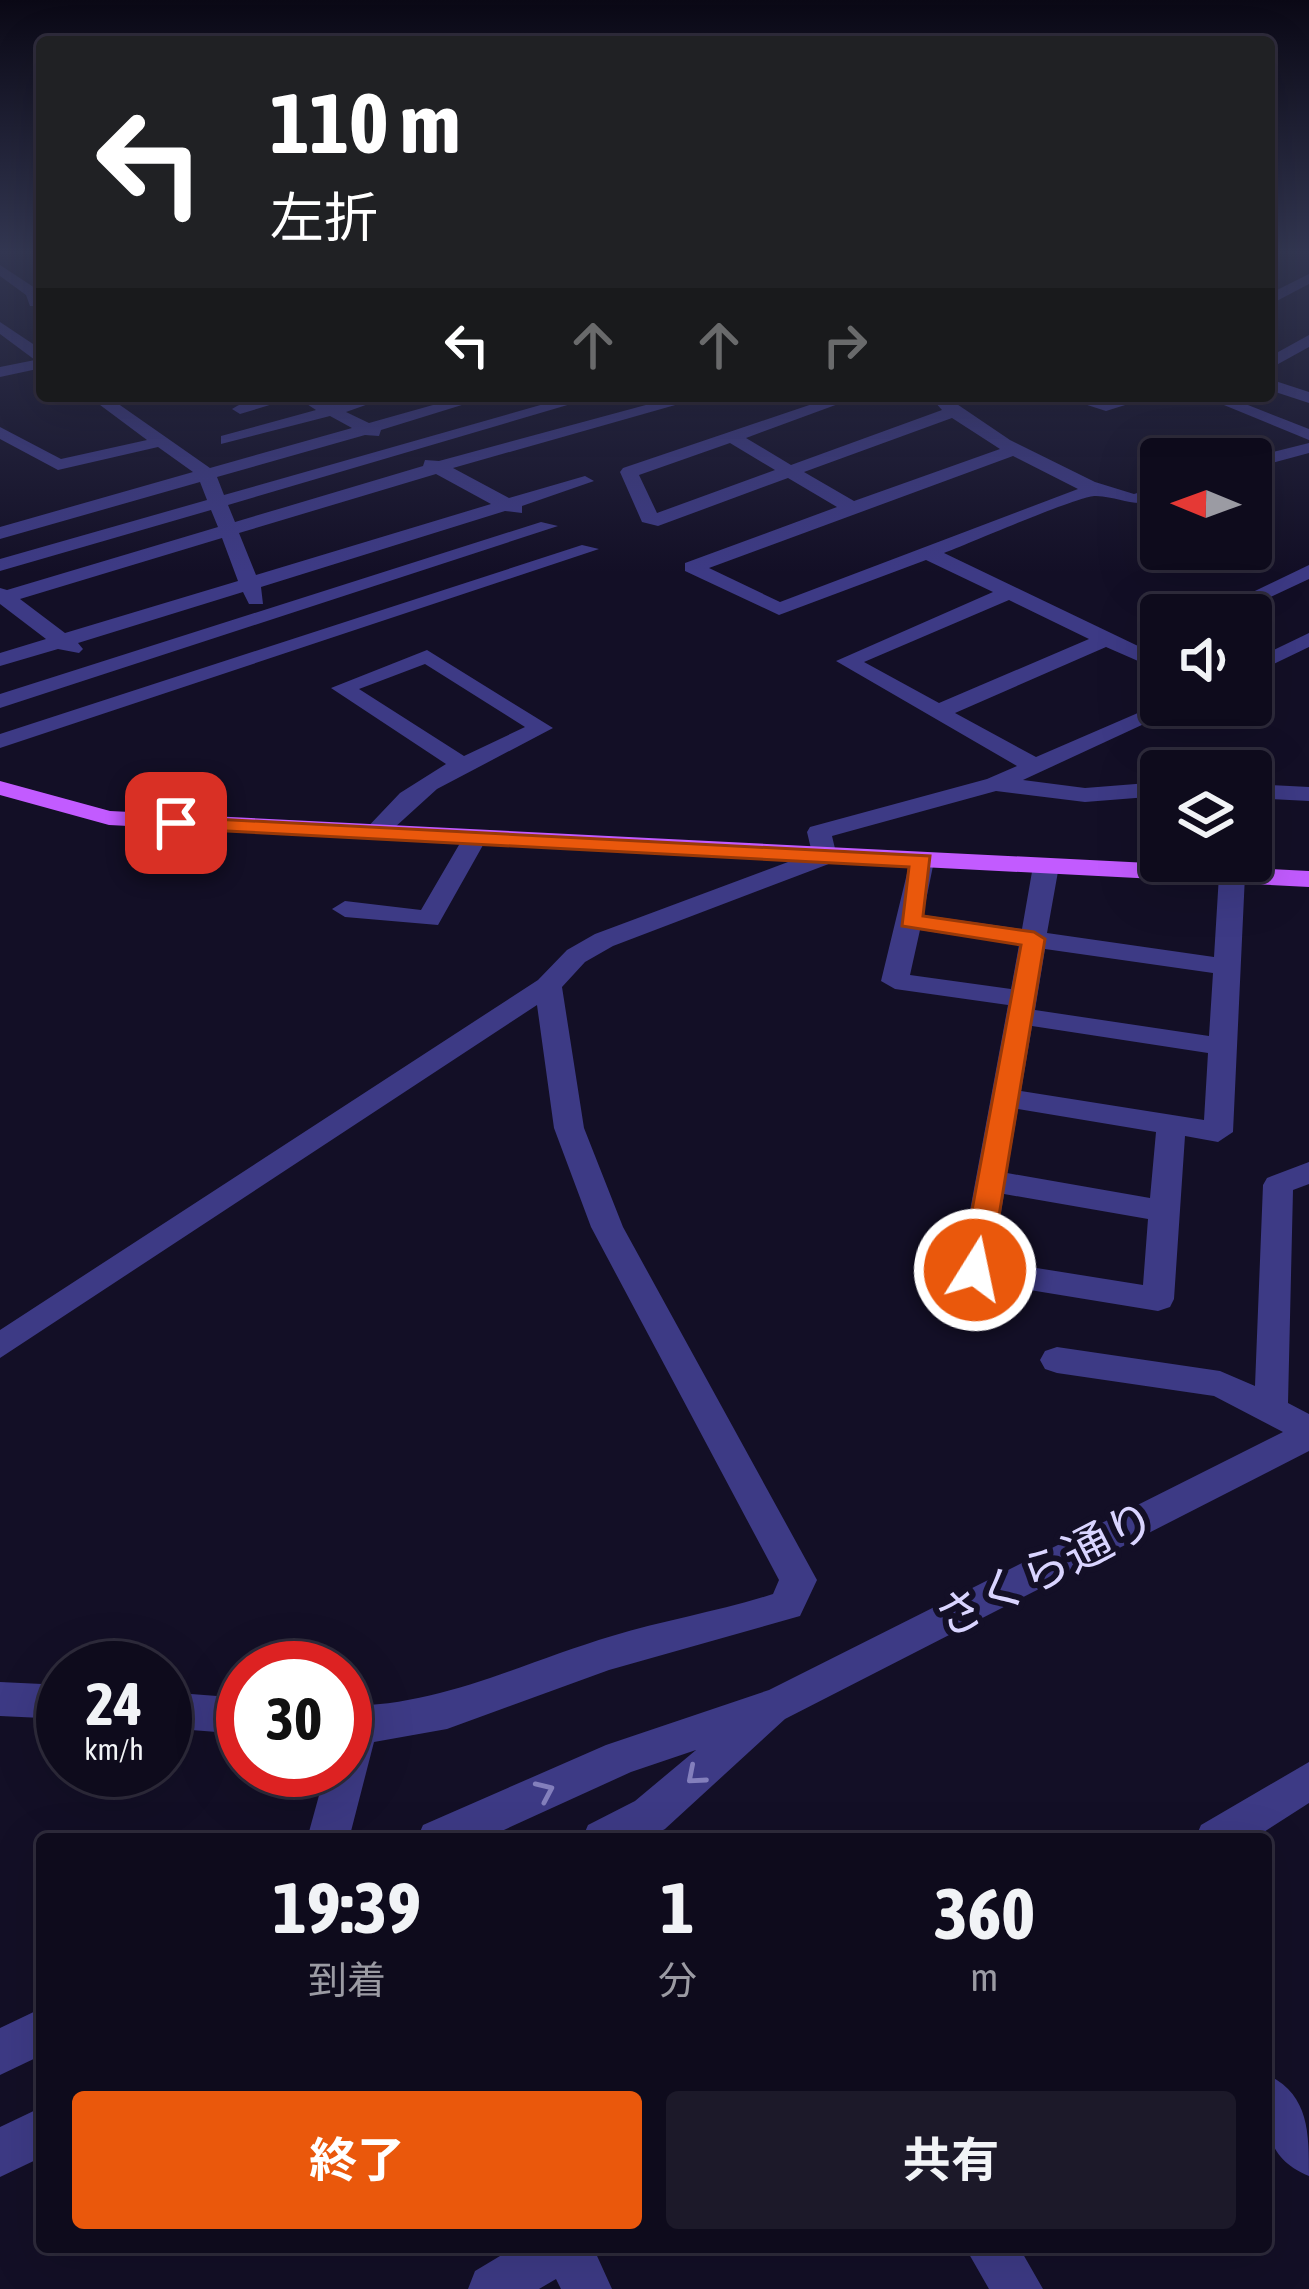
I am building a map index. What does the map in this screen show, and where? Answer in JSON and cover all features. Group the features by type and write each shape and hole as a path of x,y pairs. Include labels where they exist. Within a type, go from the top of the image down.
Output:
{"main road":[{"path":"0,788 109,818 1140,871"},
{"path":"1272,877 1309,879"}],"street":[{"path":"0,372 36,362"},
{"path":"1275,387 1309,398"},
{"path":"105,402 206,473 278,649"},
{"path":"240,409 266,402"},
{"path":"0,741 590,549 314,402"},
{"path":"227,440 362,402"},
{"path":"0,533 367,429 442,402"},
{"path":"456,402 529,440"},
{"path":"0,565 565,402"},
{"path":"599,402 623,416"},
{"path":"3,596 529,440 676,402"},
{"path":"834,402 629,472 651,522 952,412"},
{"path":"943,402 1012,450 1131,500 1140,498"},
{"path":"1090,402 1106,406 1122,402"},
{"path":"1225,402 1309,435"},
{"path":"0,410 10,416 0,430 58,465 159,442"},
{"path":"732,437 850,508"},
{"path":"1272,458 1309,448"},
{"path":"1012,450 692,568 779,609 1099,487"},
{"path":"0,660 585,481"},
{"path":"0,701 548,526"},
{"path":"926,552 1140,655"},
{"path":"1259,594 1309,571"},
{"path":"1010,592 847,661 1038,768"},
{"path":"3,596 133,698"},
{"path":"938,712 1106,638"},
{"path":"1272,659 1306,643"},
{"path":"374,833 389,813 464,765 542,728 427,656 342,688 464,765"},
{"path":"0,1346 548,986 576,956 604,940 825,857 819,832 995,784 1140,721"},
{"path":"995,784 1085,795 1140,791"},
{"path":"1272,792 1309,794"},
{"path":"345,909 429,919 475,838"},
{"path":"922,861 895,981 1221,1046"},
{"path":"1046,866 975,1270 1158,1299 1171,1124"},
{"path":"1005,1098 1218,1132 1232,882"},
{"path":"910,921 1226,967"},
{"path":"372,1724 413,1724 607,1653 743,1621 787,1606 798,1580 607,1227 569,1128 548,986"},
{"path":"1271,1409 1278,1185 1309,1172"},
{"path":"991,1181 1165,1211"},
{"path":"1057,1360 1220,1384 1309,1433"},
{"name":"さくら通り","path":"451,1833 620,1758 781,1702 1309,1433"},
{"path":"0,1718 34,1701"},
{"name":"さくら通り","path":"615,1833 650,1815 781,1702"},
{"path":"1226,1833 1309,1781"},
{"path":"329,1833 336,1797"},
{"path":"0,2052 36,2034"},
{"path":"1272,2105 1309,2152"},
{"path":"0,2153 36,2134"},
{"path":"493,2289 554,2253"},
{"path":"567,2253 587,2289"},
{"path":"994,2253 1018,2289"}],"route":[{"path":"176,823 922,861 910,921 1034,939 975,1270"}]}
